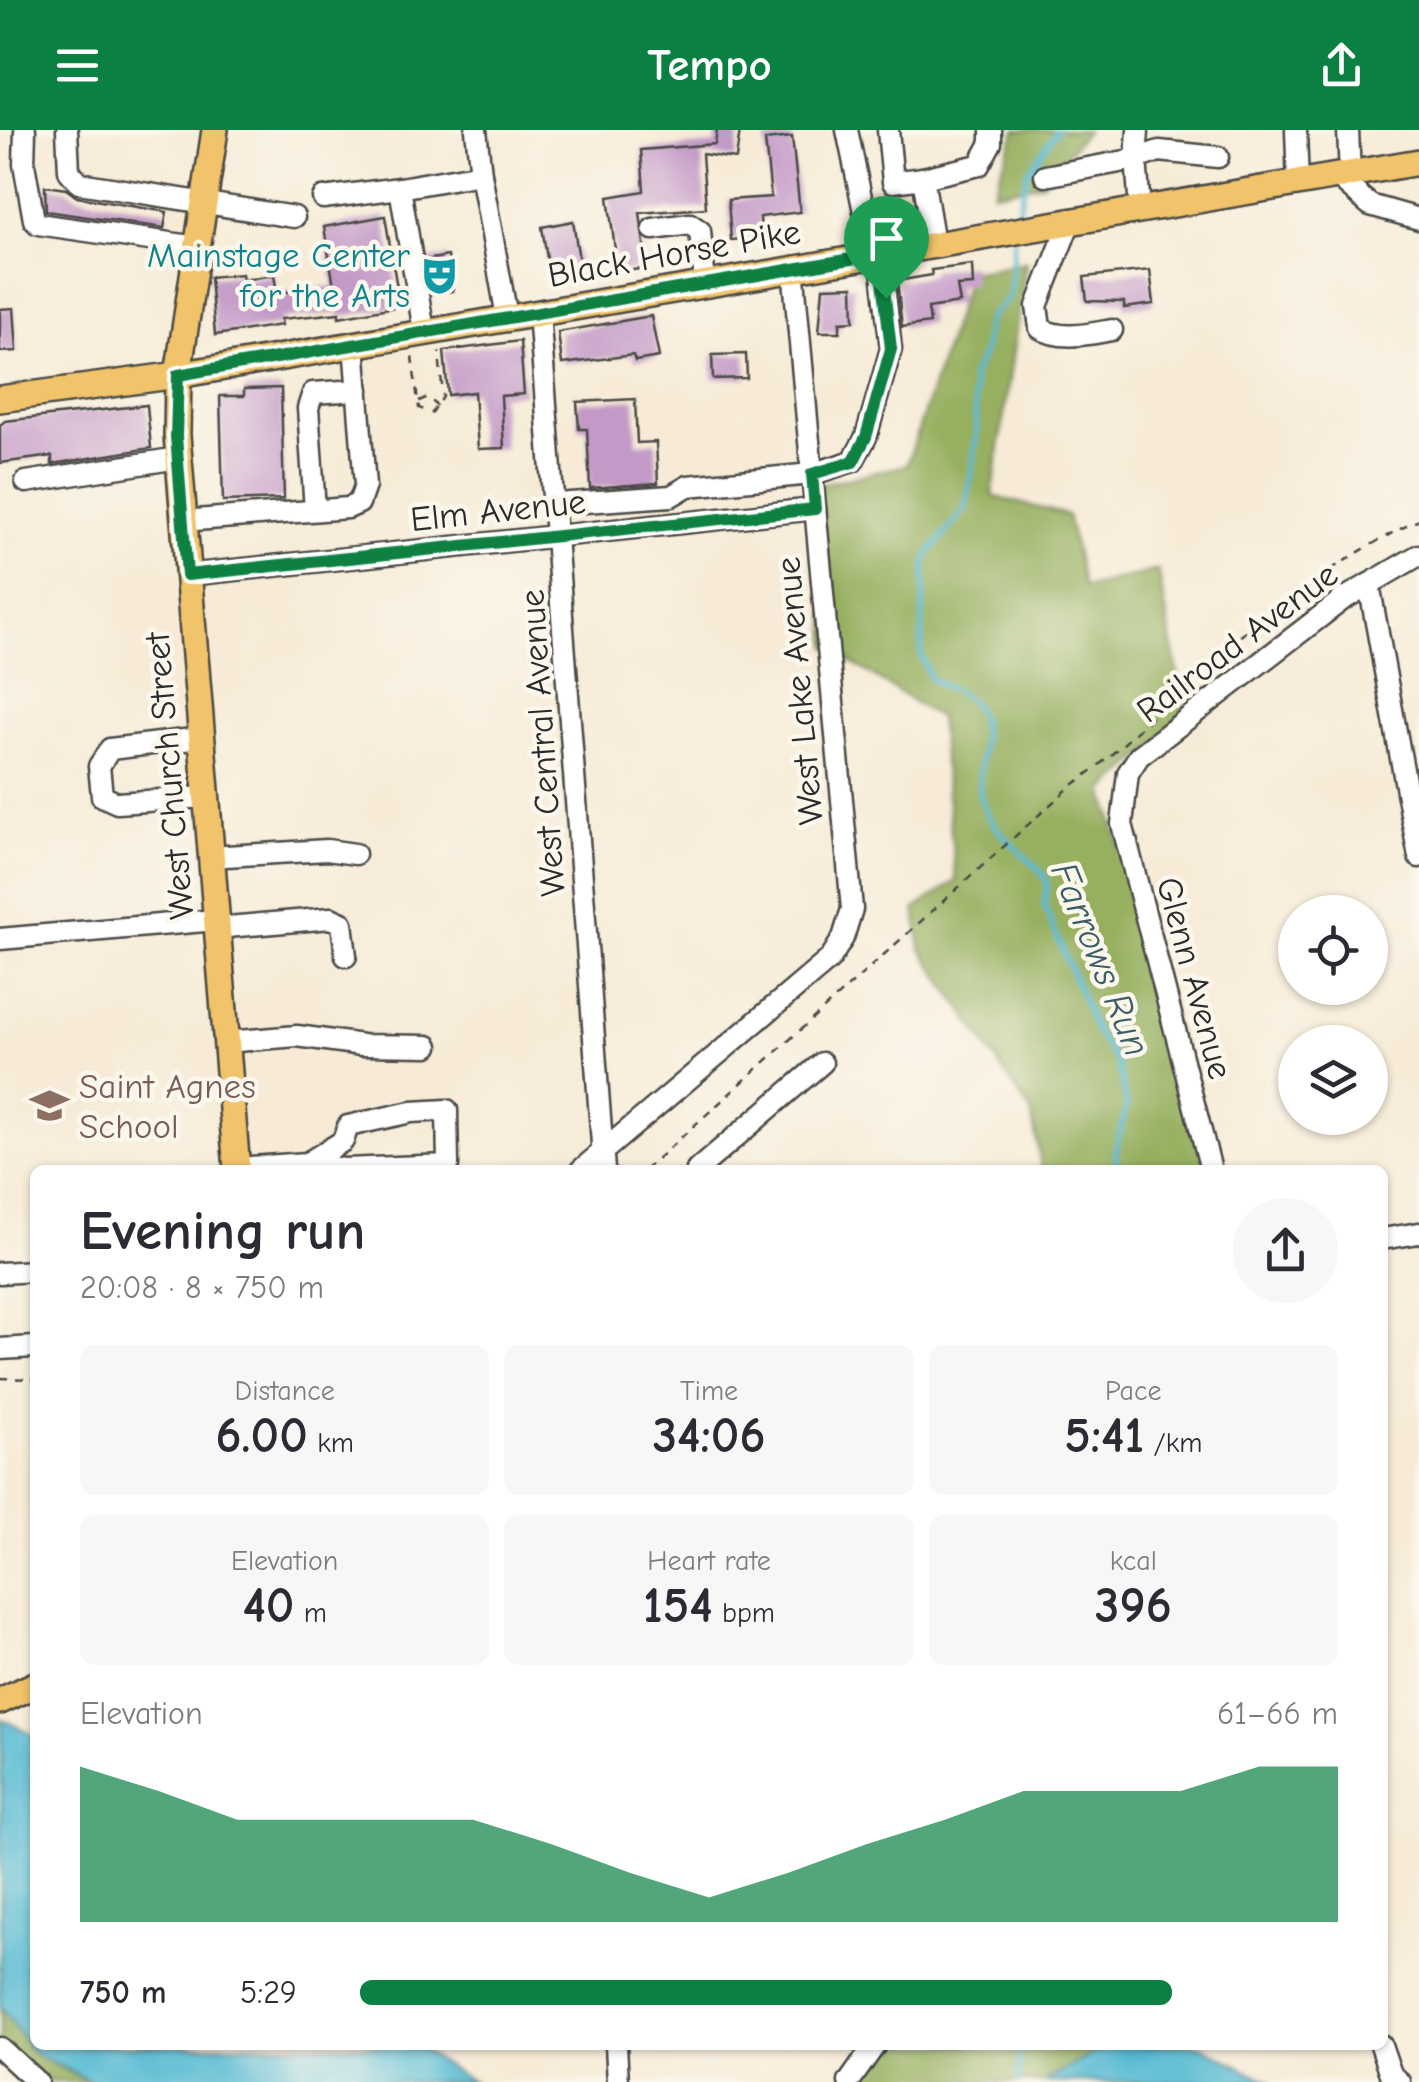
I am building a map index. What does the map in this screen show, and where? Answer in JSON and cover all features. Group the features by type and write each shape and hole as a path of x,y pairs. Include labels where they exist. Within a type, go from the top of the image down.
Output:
{"main road":[{"name":"West Church Street","path":"215,130 178,375 178,458 237,1165"},
{"name":"Black Horse Pike","path":"0,399 178,375 354,344 431,341 507,317 1419,162"},
{"path":"0,1701 30,1687"}],"street":[{"path":"25,130 24,164 38,224 198,247"},
{"path":"67,130 68,171 79,183 294,217"},
{"path":"476,130 507,317"},
{"path":"556,504 671,496 688,486 812,474 853,462 866,437 891,349 877,254 847,130"},
{"path":"888,130 893,182 980,165 991,136"},
{"path":"1138,130 1140,210"},
{"path":"1296,130 1298,185"},
{"path":"1348,130 1344,177 1370,205 1419,219"},
{"path":"1045,176 1136,159 1158,151 1218,156"},
{"path":"323,198 481,174"},
{"path":"923,178 934,243"},
{"path":"400,188 431,341"},
{"path":"1071,219 1036,306 1040,328 1050,334 1079,335 1112,330"},
{"path":"653,229 690,224 700,231 705,283"},
{"name":"West Lake Avenue","path":"605,1160 830,960 852,909 792,267"},
{"name":"West Central Avenue","path":"538,312 559,536 605,1160"},
{"path":"183,521 354,506 364,496 354,344"},
{"path":"315,510 308,408 313,393 358,390"},
{"path":"26,482 178,458"},
{"path":"671,496 674,524"},
{"name":"Elm Avenue","path":"187,575 815,509"},
{"name":"Railroad Avenue","path":"1122,802 1128,773 1139,756 1342,600 1419,555"},
{"path":"1369,584 1419,857"},
{"path":"200,738 110,749 99,766 102,796 117,803 205,798"},
{"name":"Glenn Avenue","path":"1122,802 1122,824 1210,1165"},
{"path":"210,857 328,850 355,854"},
{"path":"0,939 331,918 342,923 346,956"},
{"path":"226,1042 297,1036 362,1046 428,1046"},
{"path":"703,1165 822,1063"},
{"path":"307,1163 344,1142 348,1126 411,1112 447,1110 448,1165"},
{"path":"284,1165 318,1165"},
{"path":"1388,1238 1419,1234"},
{"path":"0,1274 30,1271"},
{"path":"0,1349 30,1347"},
{"path":"0,2048 37,2082"},
{"path":"616,2050 618,2082"},
{"path":"849,2078 853,2050"},
{"path":"849,2078 872,2050"},
{"path":"1383,2050 1391,2074 1400,2082"}],"path":[{"path":"412,356 417,402 424,413 438,407 443,397 431,341"},
{"path":"417,402 428,398 438,407"},
{"path":"651,1165 1044,810 1099,767 1204,666 1283,603 1419,520"},
{"path":"0,1378 30,1379"}],"green space":[{"path":"1016,130 1087,130 1042,183 993,192"},
{"path":"1026,262 992,496 1067,515 1084,588 1158,570 1186,716 1104,791 1215,1165 1041,1165 1031,1112 921,949 915,909 956,881 939,718 828,647 817,485 907,465 970,272"},
{"path":"0,1968 30,2050 89,2082 18,2082 0,2053"},
{"path":"880,2050 1188,2050 1223,2082 858,2082"}],"water":[{"path":"2,1719 30,1733 30,2048 0,2007"},
{"path":"31,2050 423,2050 472,2082 92,2082"},
{"path":"1099,2050 1209,2050 1271,2082 1045,2082"}],"building":[{"path":"717,130 740,130 736,159 702,154 706,208 640,213 647,268 618,272 608,197 644,191 641,150 715,144"},
{"path":"792,137 800,212 760,217 761,238 731,240 728,200 771,197 765,140"},
{"path":"45,186 66,189 77,197 167,212 164,228 46,211"},
{"path":"385,216 400,306 339,317 339,313 281,319 282,325 215,335 210,277 242,274 243,280 274,275 277,293 334,286 324,227"},
{"path":"573,221 582,279 551,284 542,227"},
{"name":"Mainstage Center for the Arts","path":"448,256 453,291 432,294 426,260"},
{"path":"972,265 973,285 957,286 960,303 928,308 930,323 902,327 897,281 932,275 931,270"},
{"path":"1150,270 1154,304 1124,308 1124,302 1087,301 1084,277"},
{"path":"853,286 854,321 840,322 840,332 819,332 823,287"},
{"path":"14,308 17,351 0,352 0,309"},
{"path":"651,316 659,357 635,361 633,355 562,364 558,332"},
{"path":"520,341 524,394 501,396 504,448 478,449 474,392 448,395 444,351"},
{"path":"746,354 747,378 713,379 712,355"},
{"path":"281,388 284,499 223,501 220,396 244,396 244,389"},
{"path":"635,399 637,443 656,442 658,483 590,488 587,429 579,429 577,402"},
{"path":"147,405 151,448 52,464 52,456 0,463 0,425 5,421"}],"waterway":[{"name":"Farrows Run","path":"1015,224 1027,173 1057,130"},
{"name":"Farrows Run","path":"1014,240 1010,296 988,319 983,353 972,376 977,432 966,508 928,555 925,567 921,654 930,678 966,698 978,713 982,726 979,782 985,809 1004,835 1043,874 1047,884 1044,905 1096,1032 1117,1063 1127,1105 1116,1148 1116,1165"},
{"name":"Farrows Run","path":"1019,2082 1020,2050"}],"place":[{"name":"Mainstage Center for the Arts","path":"440,275"},
{"name":"Saint Agnes School","path":"49,1106"}],"route":[{"path":"880,254 886,298 891,349 866,437 853,462 812,474 815,509 187,575 176,436 178,375 880,254"}]}
